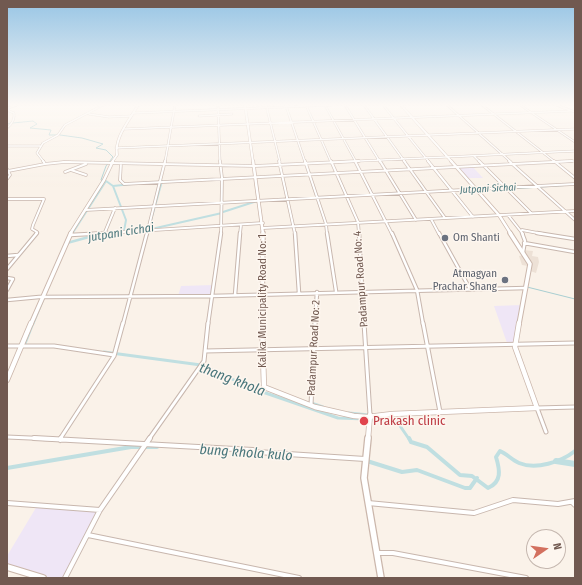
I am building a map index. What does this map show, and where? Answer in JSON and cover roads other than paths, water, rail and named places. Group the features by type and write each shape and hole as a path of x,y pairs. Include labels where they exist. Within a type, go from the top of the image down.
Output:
{"street":[{"path":"45,164 37,153 43,143 58,135 60,132"},
{"path":"7,380 45,297 70,235 98,188 105,181 111,163 117,155 116,148 123,132"},
{"path":"60,440 114,353 162,181 170,132"},
{"path":"65,578 100,510 204,361 222,226 222,178 218,132"},
{"name":"Kalika Municipality Road No: 1","path":"250,132 263,223 261,294 264,387 311,404 354,416 537,408"},
{"name":"Padampur Road No: 2","path":"272,132 295,227 299,292"},
{"path":"296,132 326,225 336,291"},
{"name":"Padampur Road No: 4","path":"318,132 347,196 357,224 370,416"},
{"path":"340,132 387,222 417,290 440,412"},
{"path":"362,132 416,220"},
{"path":"384,132 445,218"},
{"path":"406,132 473,217"},
{"path":"426,132 499,215 530,264 515,344 546,432"},
{"path":"116,148 505,132"},
{"path":"516,132 575,178"},
{"path":"560,132 575,142"},
{"path":"479,133 575,220"},
{"path":"7,146 41,146"},
{"path":"7,179 10,175 8,170 64,162 255,166 575,151"},
{"path":"474,155 531,213"},
{"path":"121,163 120,180 123,183 575,161"},
{"path":"65,172 88,163"},
{"path":"70,170 86,175"},
{"path":"85,210 575,184"},
{"path":"7,199 20,198 44,200 38,208 35,222 32,227 32,229 37,232 34,239 7,269"},
{"path":"105,232 115,208"},
{"path":"263,228 575,211"},
{"path":"508,214 522,230 524,243 523,252"},
{"path":"431,219 470,288"},
{"path":"70,235 263,223"},
{"path":"235,295 241,225"},
{"path":"522,230 575,239"},
{"path":"524,243 575,252"},
{"path":"7,256 18,255"},
{"path":"7,278 13,279 7,290"},
{"path":"7,300 45,297 212,296 299,292 526,287"},
{"name":"Padampur Road No: 2","path":"311,404 317,292"},
{"path":"205,351 575,343"},
{"path":"7,346 21,348 54,346 114,353"},
{"path":"537,408 575,407"},
{"path":"370,416 364,478 381,578"},
{"path":"7,437 145,446 253,450 257,452 365,459"},
{"path":"368,502 474,513 513,500 559,506 574,503"},
{"path":"7,503 100,510"},
{"path":"88,535 299,578"},
{"path":"376,553 393,553 526,578"},
{"path":"7,567 43,578"}],"waterway":[{"path":"50,132 49,135 57,135"},
{"path":"60,135 82,138 103,144 96,148 106,150 113,157 106,166 101,180 103,181"},
{"name":"jutpani cichai","path":"72,234 106,181 113,186"},
{"path":"150,224 162,181"},
{"path":"113,186 151,182"},
{"name":"Jutpani Sichai","path":"518,188 565,185"},
{"path":"113,186 126,220 124,231"},
{"name":"Jutpani Sichai","path":"223,212 257,201"},
{"name":"jutpani cichai","path":"147,230 222,213"},
{"name":"jutpani cichai","path":"68,241 67,243 100,234"},
{"path":"487,288 518,287"},
{"path":"527,287 575,299"},
{"path":"471,288 478,288"},
{"path":"33,324 45,295"},
{"path":"24,346 33,323"},
{"name":"thang khola","path":"104,352 201,365 254,389 338,418 366,419"},
{"path":"311,403 323,407"},
{"path":"349,413 369,415"},
{"path":"372,420 396,420 409,439"},
{"path":"409,438 411,442 427,447 460,475 472,476 476,479"},
{"name":"bung khola kulo","path":"7,468 131,447 157,447"},
{"path":"476,479 488,488 496,482 499,475 496,457 500,451 519,463 533,466 548,464 575,451"},
{"name":"bung khola kulo","path":"367,461 402,472 417,470 465,488 470,488 476,479"},
{"path":"556,461 575,464"}],"place":[{"name":"Om Shanti","path":"445,238"},
{"name":"Atmagyan Prachar Shang","path":"505,280"},
{"name":"Prakash clinic","path":"364,421"}]}
